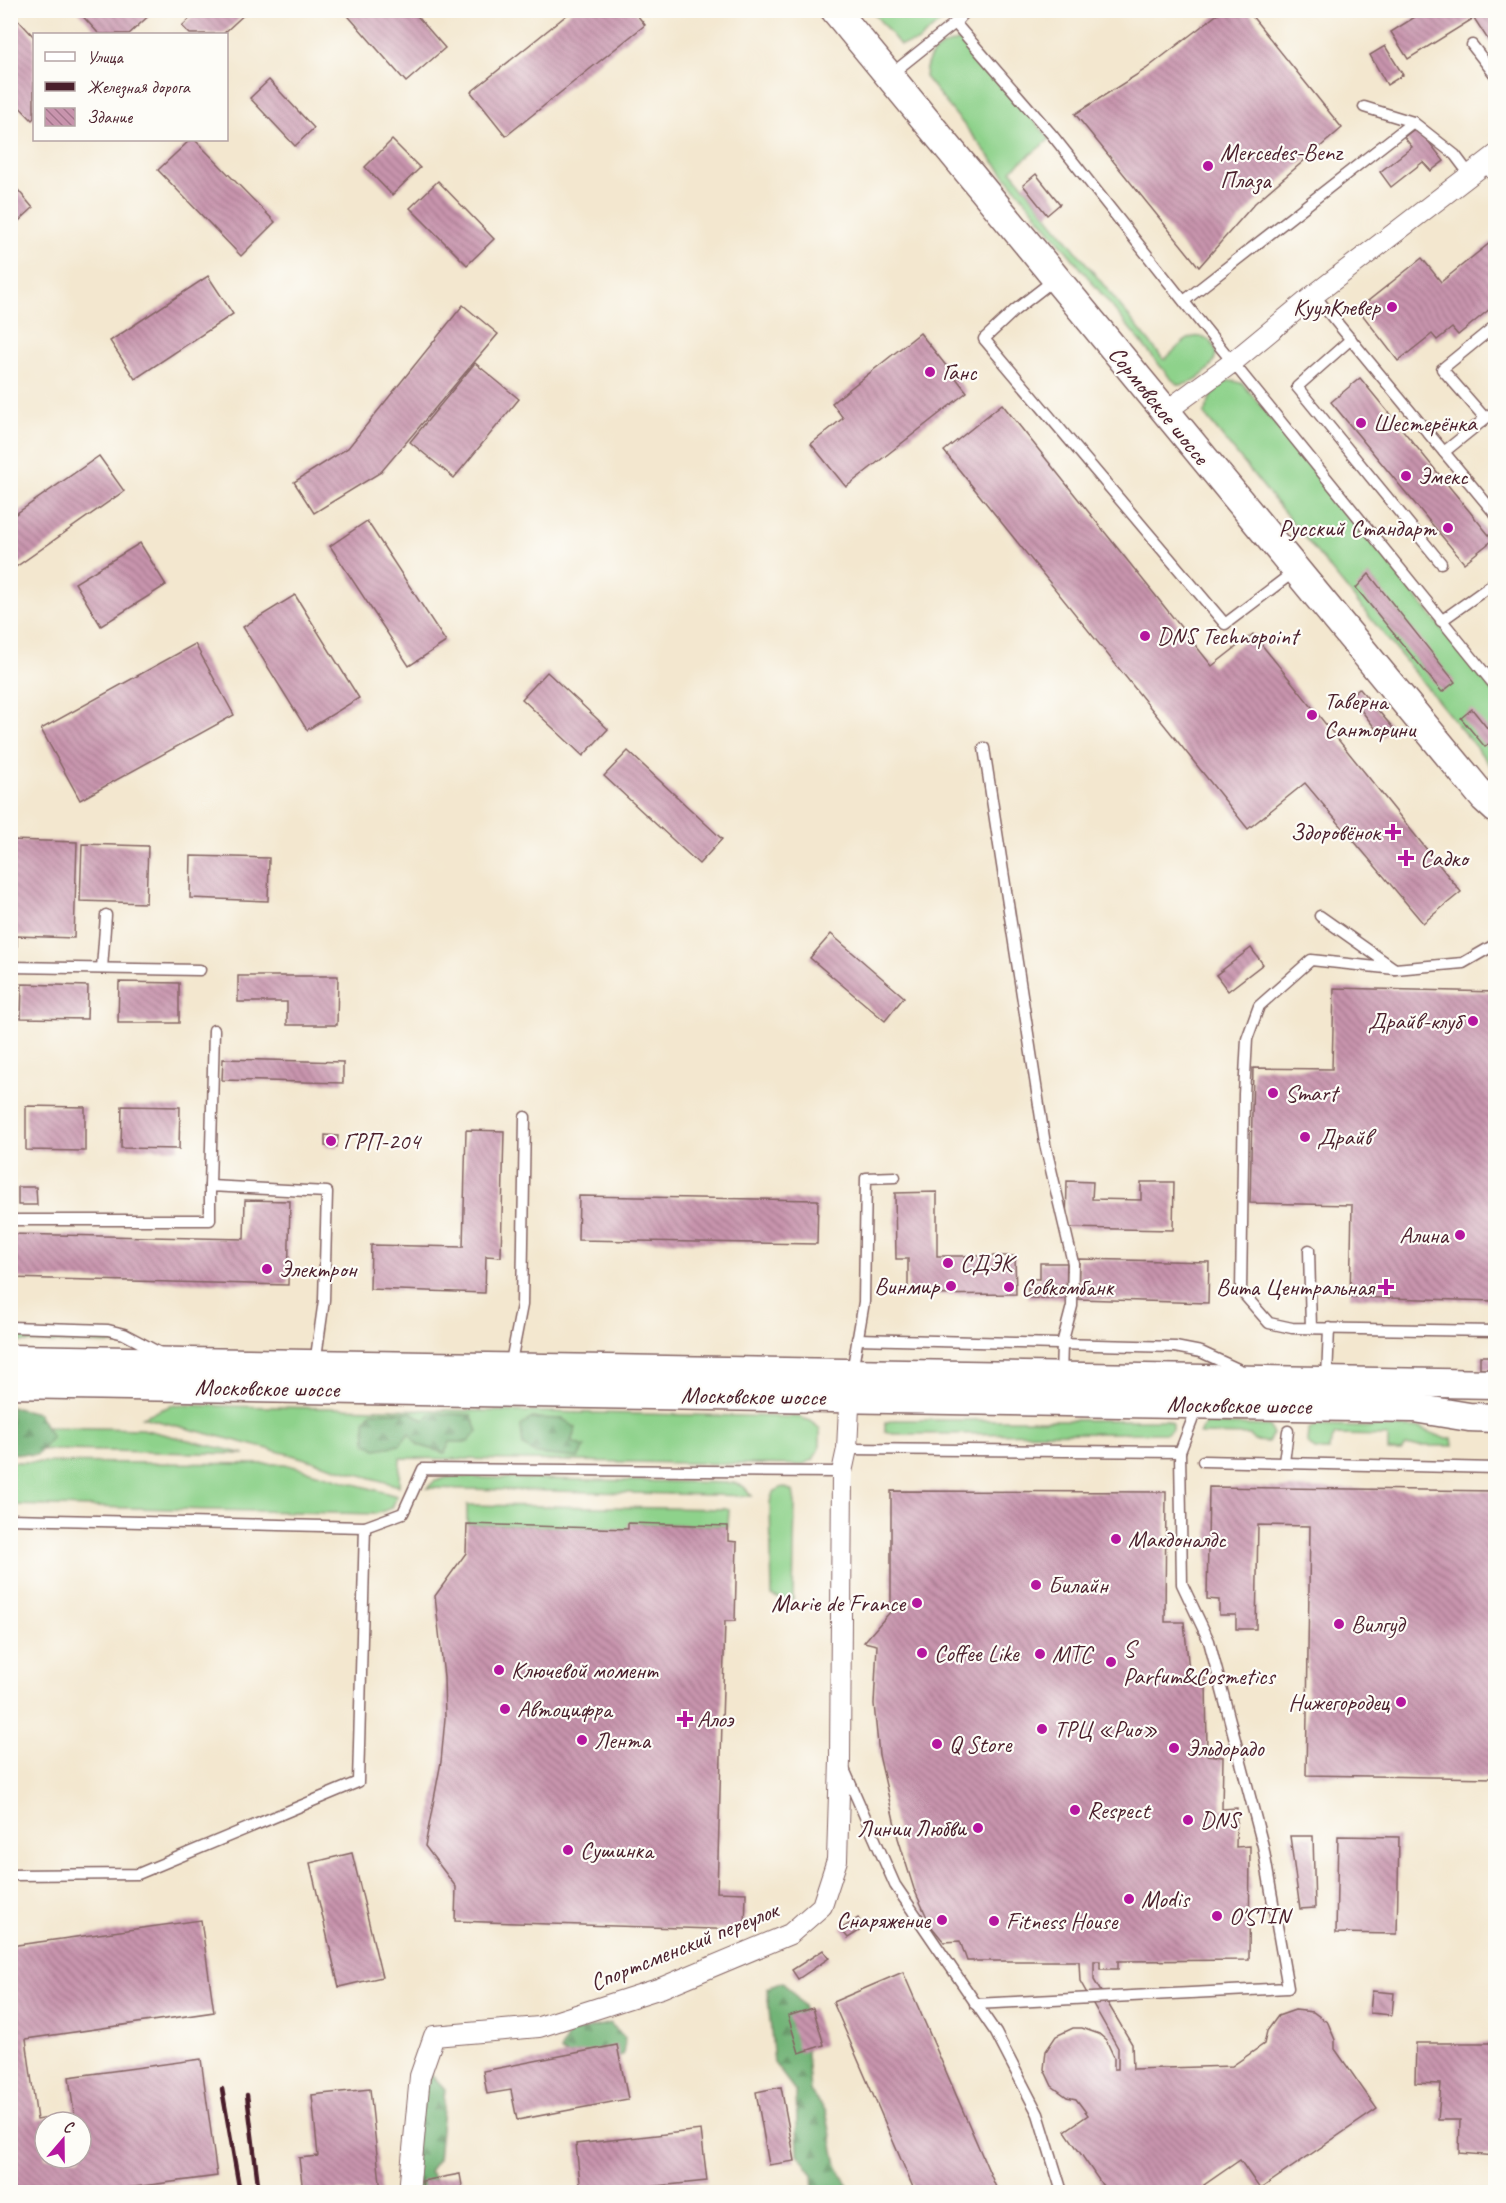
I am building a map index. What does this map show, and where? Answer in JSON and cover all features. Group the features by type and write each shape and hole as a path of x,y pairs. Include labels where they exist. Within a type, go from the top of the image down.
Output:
{"main road":[{"name":"Сормовское шоссе","path":"835,10 1492,809"},
{"name":"Московское шоссе","path":"10,1359 510,1367 1198,1404 1414,1408 1469,1417 1496,1418"},
{"name":"Московское шоссе","path":"10,1384 850,1386 1061,1377 1496,1384"}],"street":[{"path":"1165,412 1233,362 1314,296 1486,168"},
{"name":"Спортсменский переулок","path":"410,2193 420,2076 434,2036 539,2027 661,1988 790,1934 822,1906 837,1860 842,1472 847,1449 850,1386"}],"lane":[{"path":"888,77 955,23 967,10"},
{"path":"955,23 1053,136 1496,687"},
{"path":"1472,45 1496,76"},
{"path":"1364,107 1413,122 1455,155 1486,168"},
{"path":"1184,301 1413,122"},
{"path":"1056,278 1015,310 984,339 1225,624 1295,570"},
{"path":"1314,296 1496,514"},
{"path":"1485,418 1442,369 1496,325"},
{"path":"1351,339 1297,387 1441,563"},
{"path":"1444,452 1496,410"},
{"path":"1442,621 1496,582"},
{"path":"984,748 1045,1144 1073,1263 1072,1306 1062,1344 1061,1377"},
{"path":"102,968 106,915"},
{"path":"1320,916 1395,969"},
{"path":"1496,944 1463,963 1395,969 1311,960 1259,1006 1247,1039 1241,1291 1269,1323 1292,1328 1496,1331"},
{"path":"10,967 200,970"},
{"path":"10,1220 210,1220 214,1030"},
{"path":"510,1367 522,1305 525,1117"},
{"path":"850,1386 864,1302 866,1178 895,1177"},
{"path":"210,1186 327,1192 324,1300 315,1364"},
{"path":"1309,1250 1311,1328"},
{"path":"10,1327 108,1330 124,1334 183,1362"},
{"path":"1327,1382 1329,1328"},
{"path":"857,1340 1175,1347 1201,1352 1237,1369 1272,1380"},
{"path":"975,2004 1288,1988 1263,1846 1209,1641 1182,1584 1179,1452 1198,1404"},
{"path":"1284,1462 1288,1431"},
{"path":"847,1449 1179,1452"},
{"path":"1203,1461 1496,1468"},
{"path":"10,1519 364,1527 403,1513 423,1468 842,1472"},
{"path":"10,1875 138,1874 358,1782 364,1527"},
{"path":"840,1760 895,1885 996,2033 1038,2114 1062,2193"}],"green space":[{"path":"872,11 953,11 917,42 900,45"},
{"path":"958,41 966,43 1050,139 1011,170 1164,360 1189,338 1205,338 1214,346 1216,353 1214,361 1210,368 1195,380 1179,385 1170,378 925,77 930,57 944,46"},
{"path":"1226,381 1243,384 1495,694 1495,771 1204,414 1211,396"},
{"path":"11,1334 115,1338 127,1344 11,1342"},
{"path":"173,1405 798,1417 811,1421 820,1429 820,1446 813,1460 801,1465 400,1458 399,1486 292,1455 142,1417"},
{"path":"11,1407 38,1413 52,1438 37,1455 11,1453"},
{"path":"372,1412 411,1412 424,1420 433,1413 471,1415 478,1431 468,1442 450,1442 445,1453 418,1445 409,1433 400,1445 376,1449 366,1443 365,1420"},
{"path":"11,1418 47,1427 142,1429 245,1454 11,1449"},
{"path":"532,1418 563,1419 576,1428 571,1442 585,1447 578,1458 537,1454 523,1446 521,1426"},
{"path":"893,1420 1166,1420 1172,1423 1172,1429 1167,1433 893,1434 885,1431 885,1423"},
{"path":"1205,1424 1269,1426 1273,1434 1268,1442 1254,1441 1250,1435 1200,1434"},
{"path":"1314,1426 1420,1428 1444,1438 1452,1438 1453,1446 1406,1446 1401,1451 1388,1451 1388,1436 1335,1435 1328,1450 1315,1450 1307,1442 1308,1431"},
{"path":"11,1462 285,1464 397,1496 392,1508 375,1514 11,1505"},
{"path":"448,1477 734,1483 744,1487 752,1496 427,1488 435,1481"},
{"path":"783,1487 793,1491 795,1503 793,1600 780,1599 772,1595 770,1502 773,1492"},
{"path":"467,1505 729,1509 728,1526 629,1523 628,1529 467,1524"},
{"path":"783,1982 803,2005 810,2091 826,2111 837,2165 851,2192 814,2192 813,2175 798,2154 796,2092 774,2063 767,1988"},
{"path":"610,2023 625,2038 623,2055 582,2065 560,2051 570,2033"},
{"path":"431,2074 445,2089 438,2159 429,2171 445,2192 407,2192 422,2082"}],"building":[{"path":"77,10 155,10 130,33 98,33"},
{"path":"199,10 249,10 224,33 189,33 182,26"},
{"path":"343,10 412,10 445,48 406,82"},
{"path":"573,10 633,10 645,25 506,136 471,92"},
{"name":"Mercedes-Benz Плаза","path":"1223,10 1247,10 1342,128 1255,203 1199,267 1075,114 1146,69"},
{"path":"1426,10 1496,10 1496,52 1474,18 1408,59 1391,32"},
{"path":"10,11 33,36 32,120 10,97"},
{"path":"1385,46 1403,75 1387,85 1370,55"},
{"path":"269,80 314,128 295,146 250,98"},
{"path":"1417,127 1444,161 1431,171 1423,162 1391,187 1380,172 1412,147 1404,137"},
{"path":"392,140 420,168 392,195 365,167"},
{"path":"189,141 196,141 275,222 241,256 158,170"},
{"path":"1036,174 1060,204 1047,215 1023,185"},
{"path":"438,181 494,239 467,265 410,208"},
{"path":"18,190 33,208 10,229 10,197"},
{"path":"1491,242 1496,248 1496,304 1458,335 1452,328 1437,340 1432,334 1398,361 1358,309 1422,258 1441,282"},
{"path":"208,276 233,314 135,379 110,341"},
{"path":"463,305 498,334 381,472 314,513 294,482 348,448"},
{"path":"920,333 967,392 846,487 811,444 843,418 832,403"},
{"path":"475,363 519,399 454,478 410,442"},
{"path":"1360,378 1493,540 1464,563 1331,402"},
{"path":"1002,404 1212,666 1253,634 1461,892 1423,923 1305,783 1248,829 944,451"},
{"path":"99,456 124,491 10,571 10,518"},
{"path":"367,521 446,642 409,666 330,546"},
{"path":"140,543 166,585 101,626 75,583"},
{"path":"1369,574 1455,682 1442,692 1356,588"},
{"path":"295,595 359,698 307,730 243,627"},
{"path":"195,644 234,715 80,800 41,729"},
{"path":"547,672 608,729 583,756 522,699"},
{"path":"1359,688 1393,728 1382,737 1350,696"},
{"path":"1472,709 1495,738 1485,747 1461,718"},
{"path":"628,751 722,839 699,864 604,776"},
{"path":"10,840 77,842 74,938 17,936 17,946 10,946"},
{"path":"82,844 148,846 146,903 80,901"},
{"path":"191,856 269,858 268,901 190,898"},
{"path":"831,934 904,997 885,1021 810,958"},
{"path":"1251,948 1263,964 1228,991 1216,975"},
{"path":"238,976 338,976 337,1025 287,1025 287,1002 238,1002"},
{"path":"119,982 179,983 179,1023 118,1023"},
{"path":"22,984 88,986 87,1019 21,1018"},
{"path":"1334,988 1496,992 1496,1301 1350,1297 1352,1205 1250,1203 1253,1068 1332,1069"},
{"path":"223,1059 343,1062 343,1083 222,1080"},
{"path":"26,1106 85,1107 85,1151 26,1150"},
{"path":"122,1106 180,1107 179,1149 121,1148"},
{"path":"466,1130 504,1131 501,1257 486,1256 485,1293 370,1289 371,1245 463,1247"},
{"name":"ГРП-204","path":"325,1135 338,1136 337,1147 325,1146"},
{"path":"1067,1181 1093,1182 1092,1199 1141,1200 1141,1182 1174,1182 1173,1230 1066,1228"},
{"path":"18,1187 36,1187 37,1205 18,1205"},
{"path":"937,1192 937,1256 1015,1256 1016,1294 908,1295 908,1259 896,1259 895,1193"},
{"path":"579,1196 818,1200 817,1244 578,1240"},
{"path":"245,1200 290,1201 288,1285 10,1278 10,1234 244,1239"},
{"path":"1079,1259 1209,1262 1208,1303 1078,1299"},
{"path":"1040,1263 1067,1263 1066,1299 1028,1298 1028,1279 1040,1279"},
{"path":"1480,1356 1496,1356 1496,1369 1480,1369"},
{"name":"Нижегородец","path":"1209,1487 1496,1491 1496,1778 1306,1775 1310,1526 1258,1525 1256,1629 1236,1629 1236,1615 1219,1615 1219,1600 1207,1599"},
{"name":"ТРЦ «Рио»","path":"891,1491 1166,1492 1165,1622 1184,1622 1190,1680 1206,1678 1207,1755 1223,1757 1222,1809 1237,1808 1236,1847 1250,1846 1249,1960 1118,1961 1118,1969 1100,1969 1100,1961 1094,1961 1094,1980 1132,2044 1133,2069 1232,2066 1264,2044 1267,2031 1278,2016 1295,2010 1313,2012 1328,2023 1335,2040 1335,2049 1377,2109 1260,2189 1240,2160 1204,2185 1209,2192 1107,2192 1065,2131 1088,2115 1076,2099 1067,2097 1052,2086 1044,2069 1046,2051 1056,2036 1073,2028 1082,2028 1099,2034 1106,2040 1114,2057 1114,2069 1118,2069 1118,2048 1080,1981 1079,1961 967,1961 960,1941 944,1942 931,1926 914,1889 898,1838 879,1755 874,1704 877,1645 864,1642 891,1611"},
{"name":"Лента","path":"628,1523 728,1526 728,1541 737,1542 735,1621 725,1621 717,1892 746,1893 745,1930 455,1921 456,1887 425,1846 441,1762 445,1718 444,1677 435,1596 466,1553 467,1524 628,1529"},
{"path":"1290,1836 1313,1836 1315,1908 1300,1909"},
{"path":"1338,1836 1399,1837 1397,1934 1336,1933"},
{"path":"352,1853 382,1977 339,1987 310,1863"},
{"path":"858,1918 864,1928 848,1938 841,1929"},
{"path":"201,1920 214,2012 26,2039 36,2110 33,2110 33,2170 93,2170 93,2110 73,2110 69,2077 201,2059 217,2176 97,2192 10,2192 10,1946"},
{"path":"823,1950 829,1958 798,1979 792,1970"},
{"path":"903,1972 998,2192 915,2192 833,2002"},
{"path":"1372,1991 1394,1993 1392,2015 1370,2013"},
{"path":"813,2008 824,2045 799,2053 788,2016"},
{"path":"1416,2043 1496,2043 1496,2156 1459,2153 1460,2120 1438,2120 1441,2084 1415,2083"},
{"path":"617,2045 628,2099 517,2120 511,2090 487,2094 483,2071"},
{"path":"781,2087 795,2161 769,2165 756,2092"},
{"path":"370,2089 381,2192 303,2192 299,2158 318,2156 312,2095"},
{"path":"701,2130 707,2181 581,2192 576,2144"},
{"path":"460,2174 463,2192 424,2192 422,2181"}],"railway":[{"path":"222,2089 240,2192"},
{"path":"247,2095 259,2192"}],"place":[{"name":"Mercedes-Benz Плаза","path":"1208,166"},
{"name":"КуулКлевер","path":"1392,307"},
{"name":"Ганс","path":"930,372"},
{"name":"Шестерёнка","path":"1361,423"},
{"name":"Эмекс","path":"1406,476"},
{"name":"Русский Стандарт","path":"1448,528"},
{"name":"DNS Technopoint","path":"1145,636"},
{"name":"Таверна Санторини","path":"1312,715"},
{"name":"Здоровёнок","path":"1393,832"},
{"name":"Садко","path":"1406,858"},
{"name":"Драйв-клуб","path":"1473,1021"},
{"name":"Smart","path":"1273,1093"},
{"name":"Драйв","path":"1305,1137"},
{"name":"ГРП-204","path":"331,1141"},
{"name":"Алина","path":"1460,1235"},
{"name":"СДЭК","path":"948,1263"},
{"name":"Электрон","path":"267,1269"},
{"name":"Винмир","path":"951,1286"},
{"name":"Совкомбанк","path":"1009,1287"},
{"name":"Вита Центральная","path":"1386,1287"},
{"name":"Макдоналдс","path":"1116,1539"},
{"name":"Билайн","path":"1036,1585"},
{"name":"Marie de France","path":"917,1603"},
{"name":"Вилгуд","path":"1339,1624"},
{"name":"Coffee Like","path":"922,1653"},
{"name":"МТС","path":"1040,1654"},
{"name":"S Parfum&Cosmetics","path":"1111,1662"},
{"name":"Ключевой момент","path":"499,1670"},
{"name":"Нижегородец","path":"1401,1702"},
{"name":"Автоцифра","path":"505,1709"},
{"name":"Алоэ","path":"685,1719"},
{"name":"ТРЦ «Рио»","path":"1042,1729"},
{"name":"Лента","path":"582,1740"},
{"name":"Q Store","path":"937,1744"},
{"name":"Эльдорадо","path":"1174,1748"},
{"name":"Respect","path":"1075,1810"},
{"name":"DNS","path":"1188,1820"},
{"name":"Линии Любви","path":"978,1828"},
{"name":"Сушинка","path":"568,1850"},
{"name":"Modis","path":"1129,1899"},
{"name":"O'STIN","path":"1217,1916"},
{"name":"Снаряжение","path":"942,1920"},
{"name":"Fitness House","path":"994,1921"}]}
